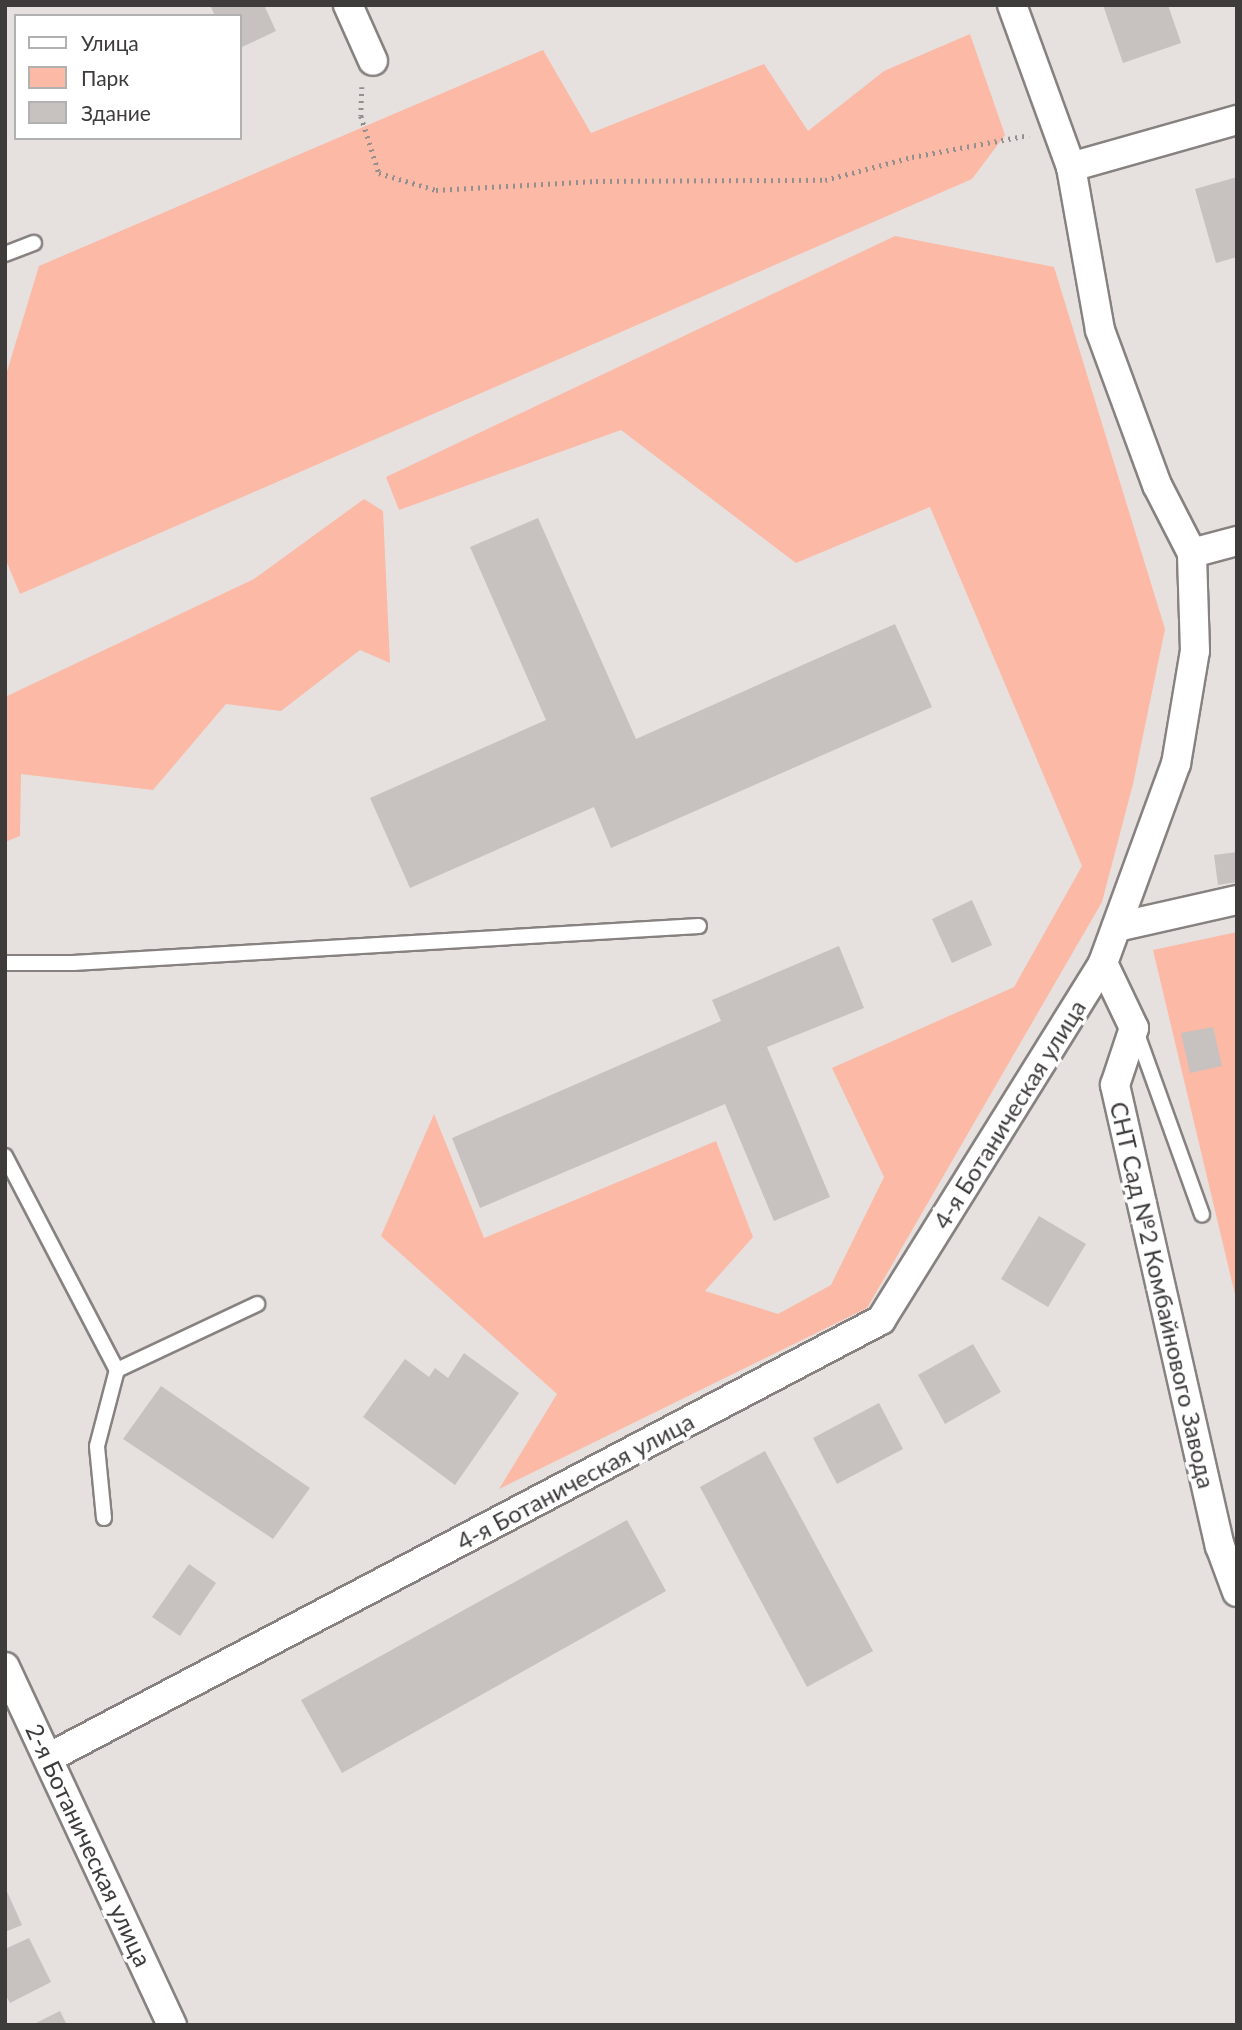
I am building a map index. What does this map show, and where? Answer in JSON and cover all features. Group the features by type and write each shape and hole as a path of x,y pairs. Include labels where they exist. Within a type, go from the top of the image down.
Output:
{"street":[{"path":"348,5 373,61"},
{"name":"4-я Ботаническая улица","path":"50,1758 881,1320 1103,963 1176,764 1195,651 1192,553 1157,485 1100,330 1071,167 1012,5"},
{"path":"1071,167 1237,120"},
{"path":"1192,553 1237,541"},
{"path":"1117,927 1237,900"},
{"path":"1103,963 1135,1028"},
{"name":"СНТ Сад №2 Комбайнового Завода","path":"1135,1028 1115,1085 1220,1546 1237,1592"},
{"name":"2-я Ботаническая улица","path":"5,1667 50,1758 172,2025"}],"lane":[{"path":"5,254 34,243"},
{"path":"5,963 73,963 699,926"},
{"path":"1135,1028 1202,1214"},
{"path":"5,1156 117,1370 97,1446 104,1518"},
{"path":"117,1370 257,1304"}],"path":[{"path":"373,61 361,88 361,116 379,173 436,190 596,181 825,180 912,157 1057,130"}],"green space":[{"path":"970,34 1005,135 972,179 20,594 5,558 5,378 39,266 543,50 591,133 764,64 808,131 884,71"},
{"path":"895,236 1054,267 1165,629 1133,784 1102,902 867,1308 499,1489 557,1394 381,1236 434,1114 484,1238 716,1141 753,1237 705,1291 778,1314 831,1285 884,1177 832,1068 1014,987 1082,866 930,507 796,563 621,430 399,510 386,477"},
{"path":"364,499 383,511 390,663 360,650 281,711 226,704 153,790 21,774 20,836 5,842 5,697 254,579"},
{"path":"1237,932 1237,1303 1153,950"}],"building":[{"path":"210,5 264,5 276,31 242,47 242,14 214,14"},
{"path":"1103,5 1168,5 1181,43 1123,63"},
{"path":"1237,177 1237,257 1216,263 1195,189"},
{"path":"538,518 636,739 895,624 932,707 611,848 594,807 410,888 370,798 546,720 470,547"},
{"path":"1237,852 1237,882 1218,885 1214,855"},
{"path":"972,900 992,945 952,963 932,919"},
{"path":"839,946 864,1008 767,1047 830,1197 774,1221 725,1104 480,1208 452,1138 721,1021 712,1000"},
{"path":"1213,1027 1222,1066 1190,1073 1181,1033"},
{"path":"1039,1216 1086,1244 1048,1307 1001,1279"},
{"path":"973,1344 1001,1392 945,1424 918,1375"},
{"path":"464,1353 519,1393 455,1485 363,1417 405,1359 429,1377 435,1368 448,1378"},
{"path":"161,1386 310,1488 273,1539 123,1439"},
{"path":"879,1403 903,1449 837,1484 813,1438"},
{"path":"765,1451 873,1651 807,1687 700,1487"},
{"path":"627,1520 666,1591 342,1773 301,1700"},
{"path":"189,1564 216,1583 180,1636 152,1617"},
{"path":"5,1887 22,1925 5,1932"},
{"path":"29,1938 51,1982 10,2003 5,1994 5,1949"},
{"path":"60,2011 67,2025 32,2025"}]}
